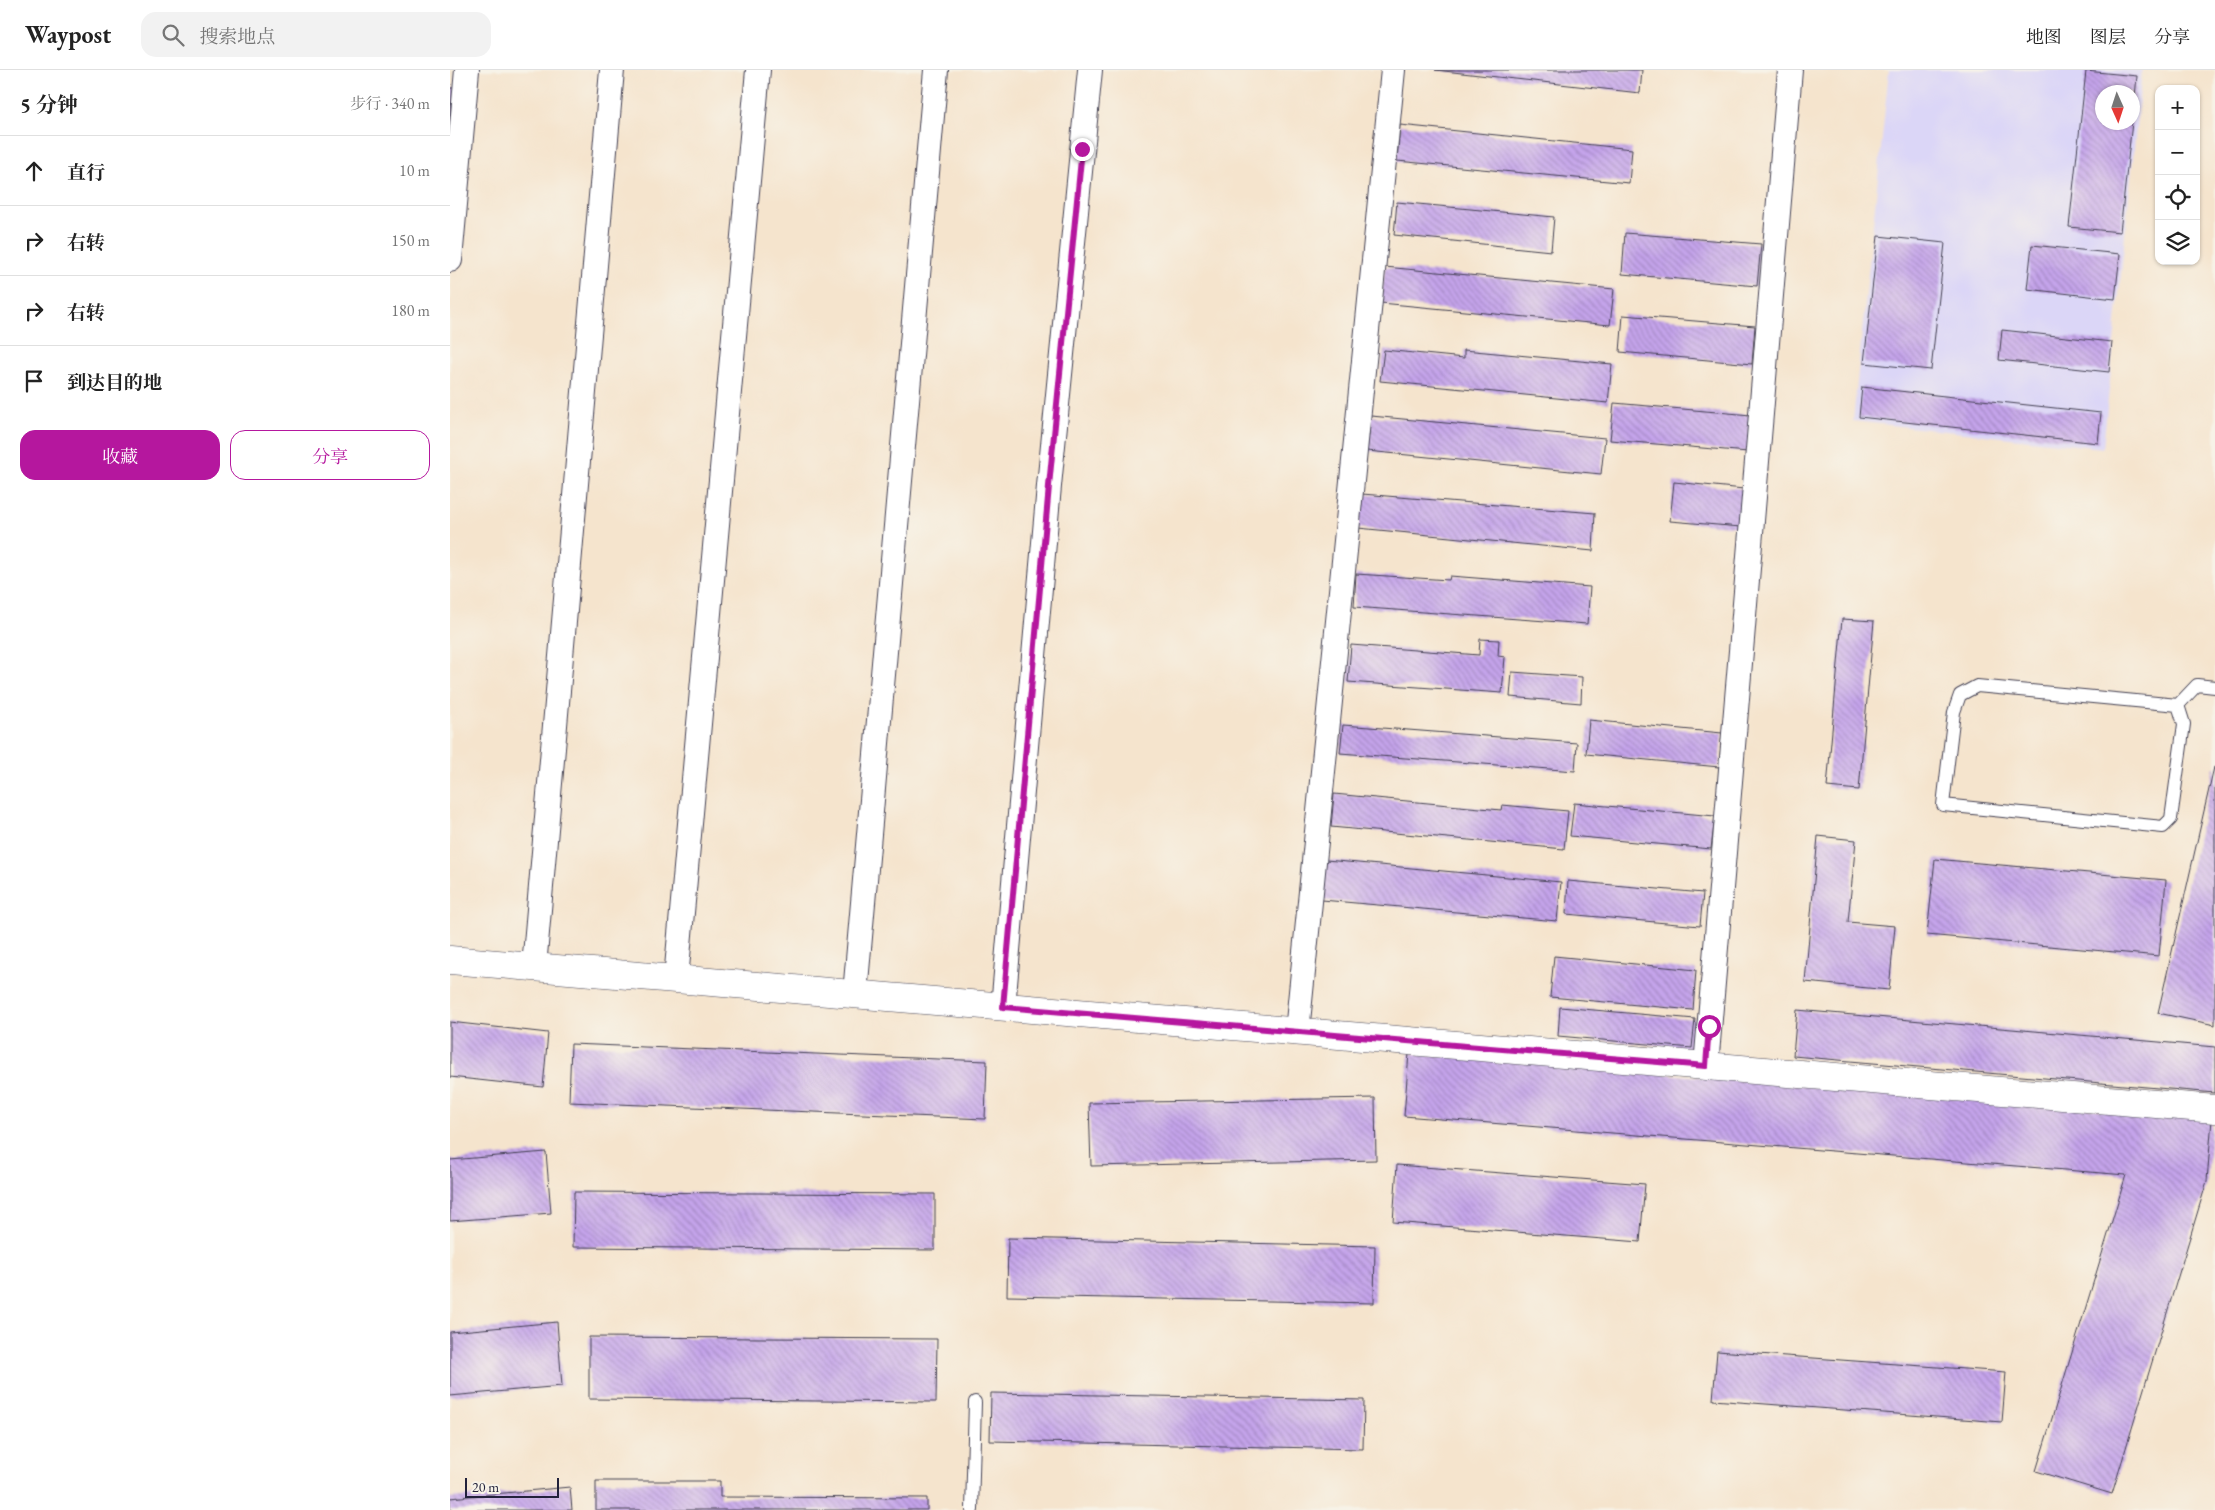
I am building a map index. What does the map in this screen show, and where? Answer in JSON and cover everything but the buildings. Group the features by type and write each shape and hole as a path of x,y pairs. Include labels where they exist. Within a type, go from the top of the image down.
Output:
{"street":[{"path":"450,260 467,70"},
{"path":"534,967 612,70"},
{"path":"676,979 758,70"},
{"path":"855,994 936,70"},
{"path":"1003,1007 1049,486 1090,70"},
{"path":"1297,1032 1393,70"},
{"path":"1706,1066 1790,70"},
{"path":"450,960 2215,1109"}],"lane":[{"path":"2178,705 2197,685 2215,687"},
{"path":"1977,686 2178,705 2184,724 2171,819 2163,827 1943,805 1954,712 1960,695 1977,686"},
{"path":"972,1510 975,1402"}],"shaded area":[{"path":"1889,70 2142,70 2140,89 2140,85 2095,85 2095,130 2136,130 2103,448 1853,421"}],"route":[{"path":"1082,149 1049,486 1003,1007 1706,1066 1709,1026"}]}
